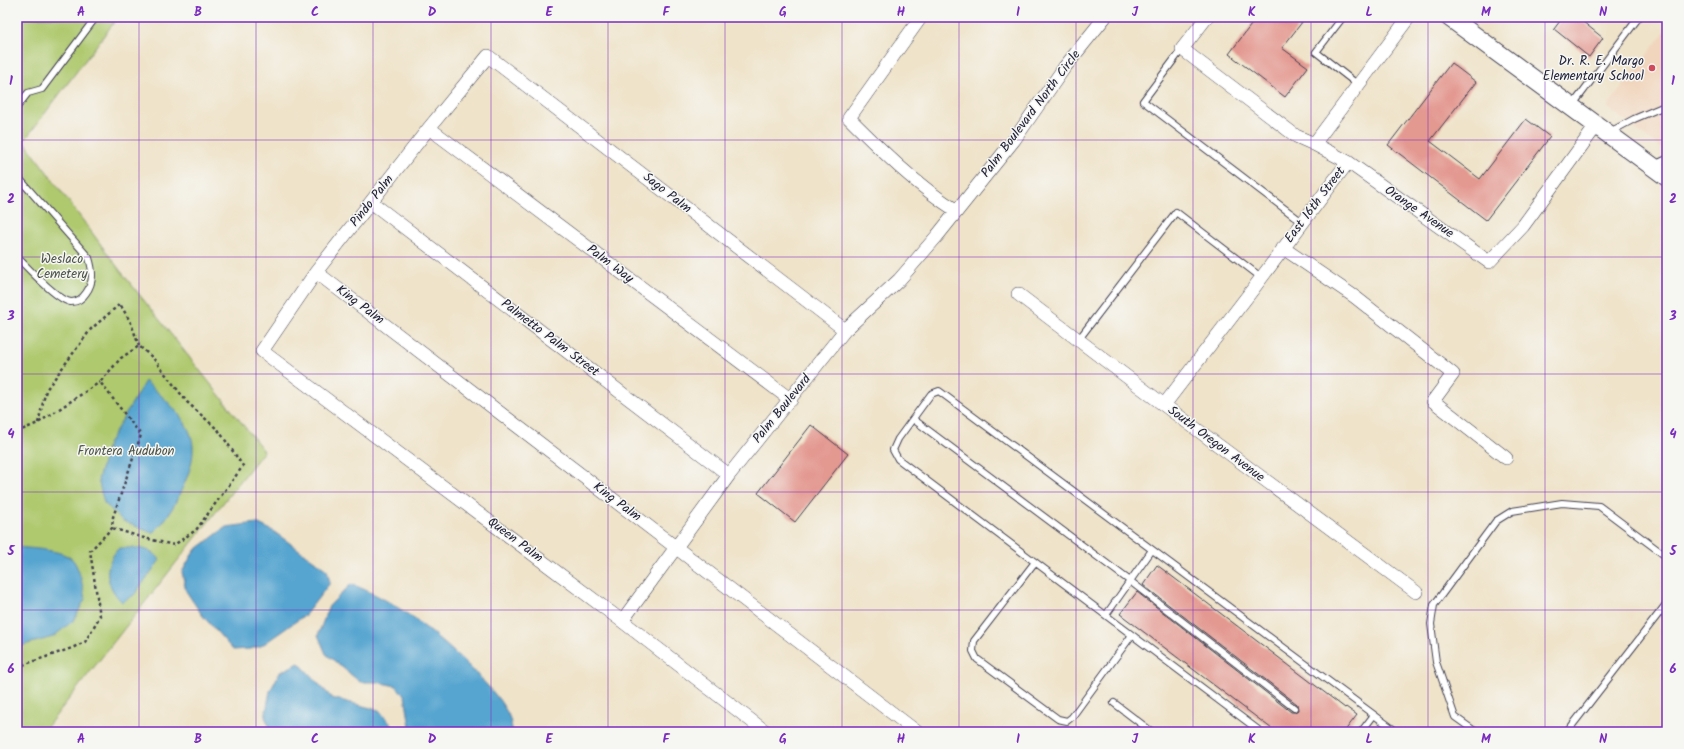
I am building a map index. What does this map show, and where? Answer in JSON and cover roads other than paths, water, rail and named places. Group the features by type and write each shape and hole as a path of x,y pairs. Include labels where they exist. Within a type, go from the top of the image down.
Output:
{"street":[{"path":"922,17 849,118 932,195 957,211"},
{"name":"Palm Boulevard North Circle","path":"957,211 1014,140 1064,68 1105,17"},
{"path":"1182,49 1208,17"},
{"path":"1314,144 1357,84 1409,17"},
{"path":"1449,17 1601,130 1659,162 1667,177"},
{"name":"East 16th Street","path":"1164,405 1262,278 1302,222 1348,162 1296,136 1182,49"},
{"name":"Pindo Palm","path":"262,351 316,272 429,128 488,56"},
{"name":"Sago Palm","path":"488,56 845,330"},
{"name":"Palm Way","path":"429,128 790,400"},
{"name":"Orange Avenue","path":"1348,162 1489,262 1523,226 1601,130"},
{"name":"Palmetto Palm Street","path":"371,202 730,475"},
{"name":"Palm Boulevard","path":"622,621 730,475 845,330 900,280 957,211"},
{"path":"1283,248 1355,297 1453,374 1433,401 1506,458"},
{"name":"King Palm","path":"316,272 917,732"},
{"name":"South Oregon Avenue","path":"1018,294 1164,405 1416,592"},
{"name":"Queen Palm","path":"262,351 622,621 766,732"}],"lane":[{"path":"17,108 28,93 42,89 96,17"},
{"path":"1343,17 1316,52 1357,84"},
{"path":"1572,108 1639,17"},
{"path":"1182,49 1143,101 1302,222"},
{"path":"1601,130 1634,119 1664,106 1667,100"},
{"path":"17,176 89,258 92,270 92,282 90,289 83,298 78,301 69,302 58,296 17,257"},
{"path":"1079,339 1176,212 1262,278"},
{"path":"1261,732 898,459 893,450 898,439 931,394 939,390 1397,732"},
{"path":"913,419 1130,581 1294,708"},
{"path":"1476,732 1455,717 1436,662 1431,624 1434,606 1496,521 1512,511 1562,503 1599,506 1667,557"},
{"path":"1106,615 1152,550"},
{"path":"1035,562 974,641 973,651 977,659 1058,719 1067,721 1072,717 1132,635"},
{"path":"1567,732 1667,603"},
{"path":"1114,703 1152,732"},
{"path":"1361,732 1374,715"}],"water":[{"path":"145,381 182,418 191,437 193,446 191,464 183,488 168,515 161,525 152,533 123,521 104,503 98,480 108,444"},
{"path":"257,523 273,531 327,570 330,583 305,615 261,646 250,649 233,650 202,615 186,591 182,572 194,551 226,527"},
{"path":"17,547 49,550 71,558 79,572 85,599 74,620 53,637 17,647"},
{"path":"119,548 136,548 147,550 156,555 160,560 134,595 122,602 112,589 108,575 110,562"},
{"path":"351,584 385,600 415,619 456,654 496,695 509,716 513,732 411,732 405,696 396,686 377,682 360,682 326,654 318,635 329,606"},
{"path":"299,663 332,698 379,710 394,728 394,732 272,732 265,717 270,691 280,672"}],"place":[{"name":"Dr. R. E. Margo Elementary School","path":"1652,68"}],"park label":[{"name":"Weslaco Cemetery","path":"62,266"},
{"name":"Frontera Audubon","path":"126,451"}]}
